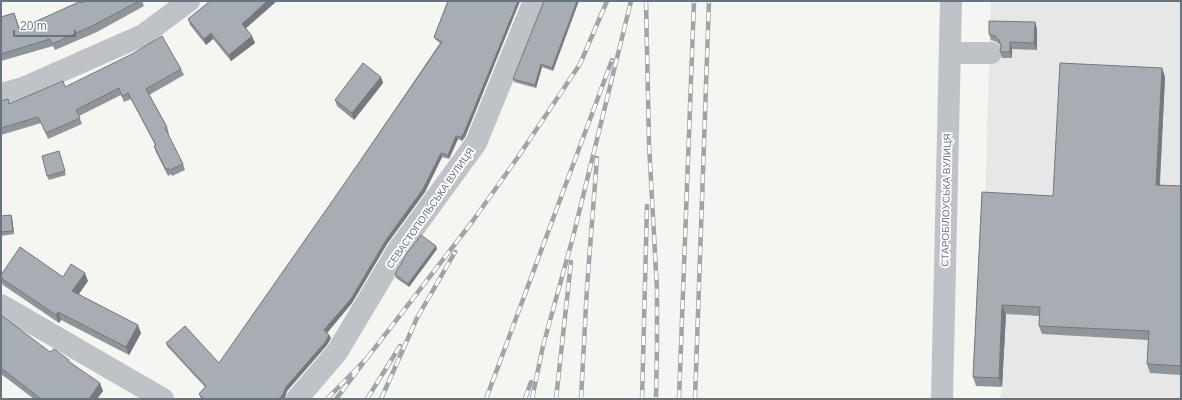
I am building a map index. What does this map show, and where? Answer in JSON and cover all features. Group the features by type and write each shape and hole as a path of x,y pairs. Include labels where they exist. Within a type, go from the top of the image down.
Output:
{"street":[{"path":"1,94 23,88 143,35 189,1"},
{"name":"СЕВАСТОПОЛЬСЬКА ВУЛИЦЯ","path":"298,399 337,352 398,250 476,143 534,1"},
{"name":"СТАРОБІЛОУСЬКА ВУЛИЦЯ","path":"942,399 951,1"},
{"path":"950,53 990,53"},
{"path":"1,306 163,399"}],"shaded area":[{"path":"991,1 1181,1 1181,399 1001,399 1002,387 976,386 985,201"}],"building":[{"path":"81,1 81,3 85,1 139,1 94,25 52,44 50,39 1,54 1,17 14,13 19,29"},
{"path":"210,1 267,1 242,24 252,36 229,55 211,33 204,39 188,19"},
{"path":"448,1 518,1 464,133 461,137 456,136 448,155 441,153 423,189 386,240 351,299 324,330 329,335 326,341 286,387 279,399 204,399 199,394 206,386 166,343 185,326 219,363 442,42 434,37"},
{"path":"544,1 577,1 552,68 541,64 535,85 513,79"},
{"path":"989,21 1035,22 1034,43 1010,42 1010,52 1000,52 1001,46 999,40 995,36 989,34"},
{"path":"162,36 181,69 146,89 167,127 165,128 183,164 170,170 168,168 166,170 154,146 156,145 128,93 122,96 119,88 76,110 80,118 46,133 38,117 1,128 1,101 8,99 9,104 63,81 65,87 132,54"},
{"path":"363,63 381,77 352,113 335,100"},
{"path":"1060,63 1162,68 1156,185 1181,186 1181,366 1147,364 1149,331 1039,326 1040,307 1002,305 999,378 973,377 982,192 1053,196"},
{"path":"59,151 65,171 47,176 42,156"},
{"path":"11,215 13,231 1,232 1,216"},
{"path":"421,235 436,246 408,284 395,274 407,253"},
{"path":"20,247 63,277 71,264 85,273 72,291 138,325 126,347 58,312 56,315 1,278 1,275"},
{"path":"1,315 50,352 54,349 69,360 68,361 100,383 89,399 41,399 1,368"}],"railway":[{"path":"367,358 472,222 518,157 580,64 607,1"},
{"path":"532,399 543,346 573,237 631,1"},
{"path":"646,1 649,144 657,289 656,399"},
{"path":"679,399 694,1"},
{"path":"695,399 709,1"},
{"path":"486,399 612,60"},
{"path":"581,399 587,287 597,158"},
{"path":"642,399 647,206"},
{"path":"381,399 417,318 455,252"},
{"path":"556,399 571,262"},
{"path":"367,399 400,346"},
{"path":"327,399 367,358 336,399"},
{"path":"525,399 531,382"}]}
